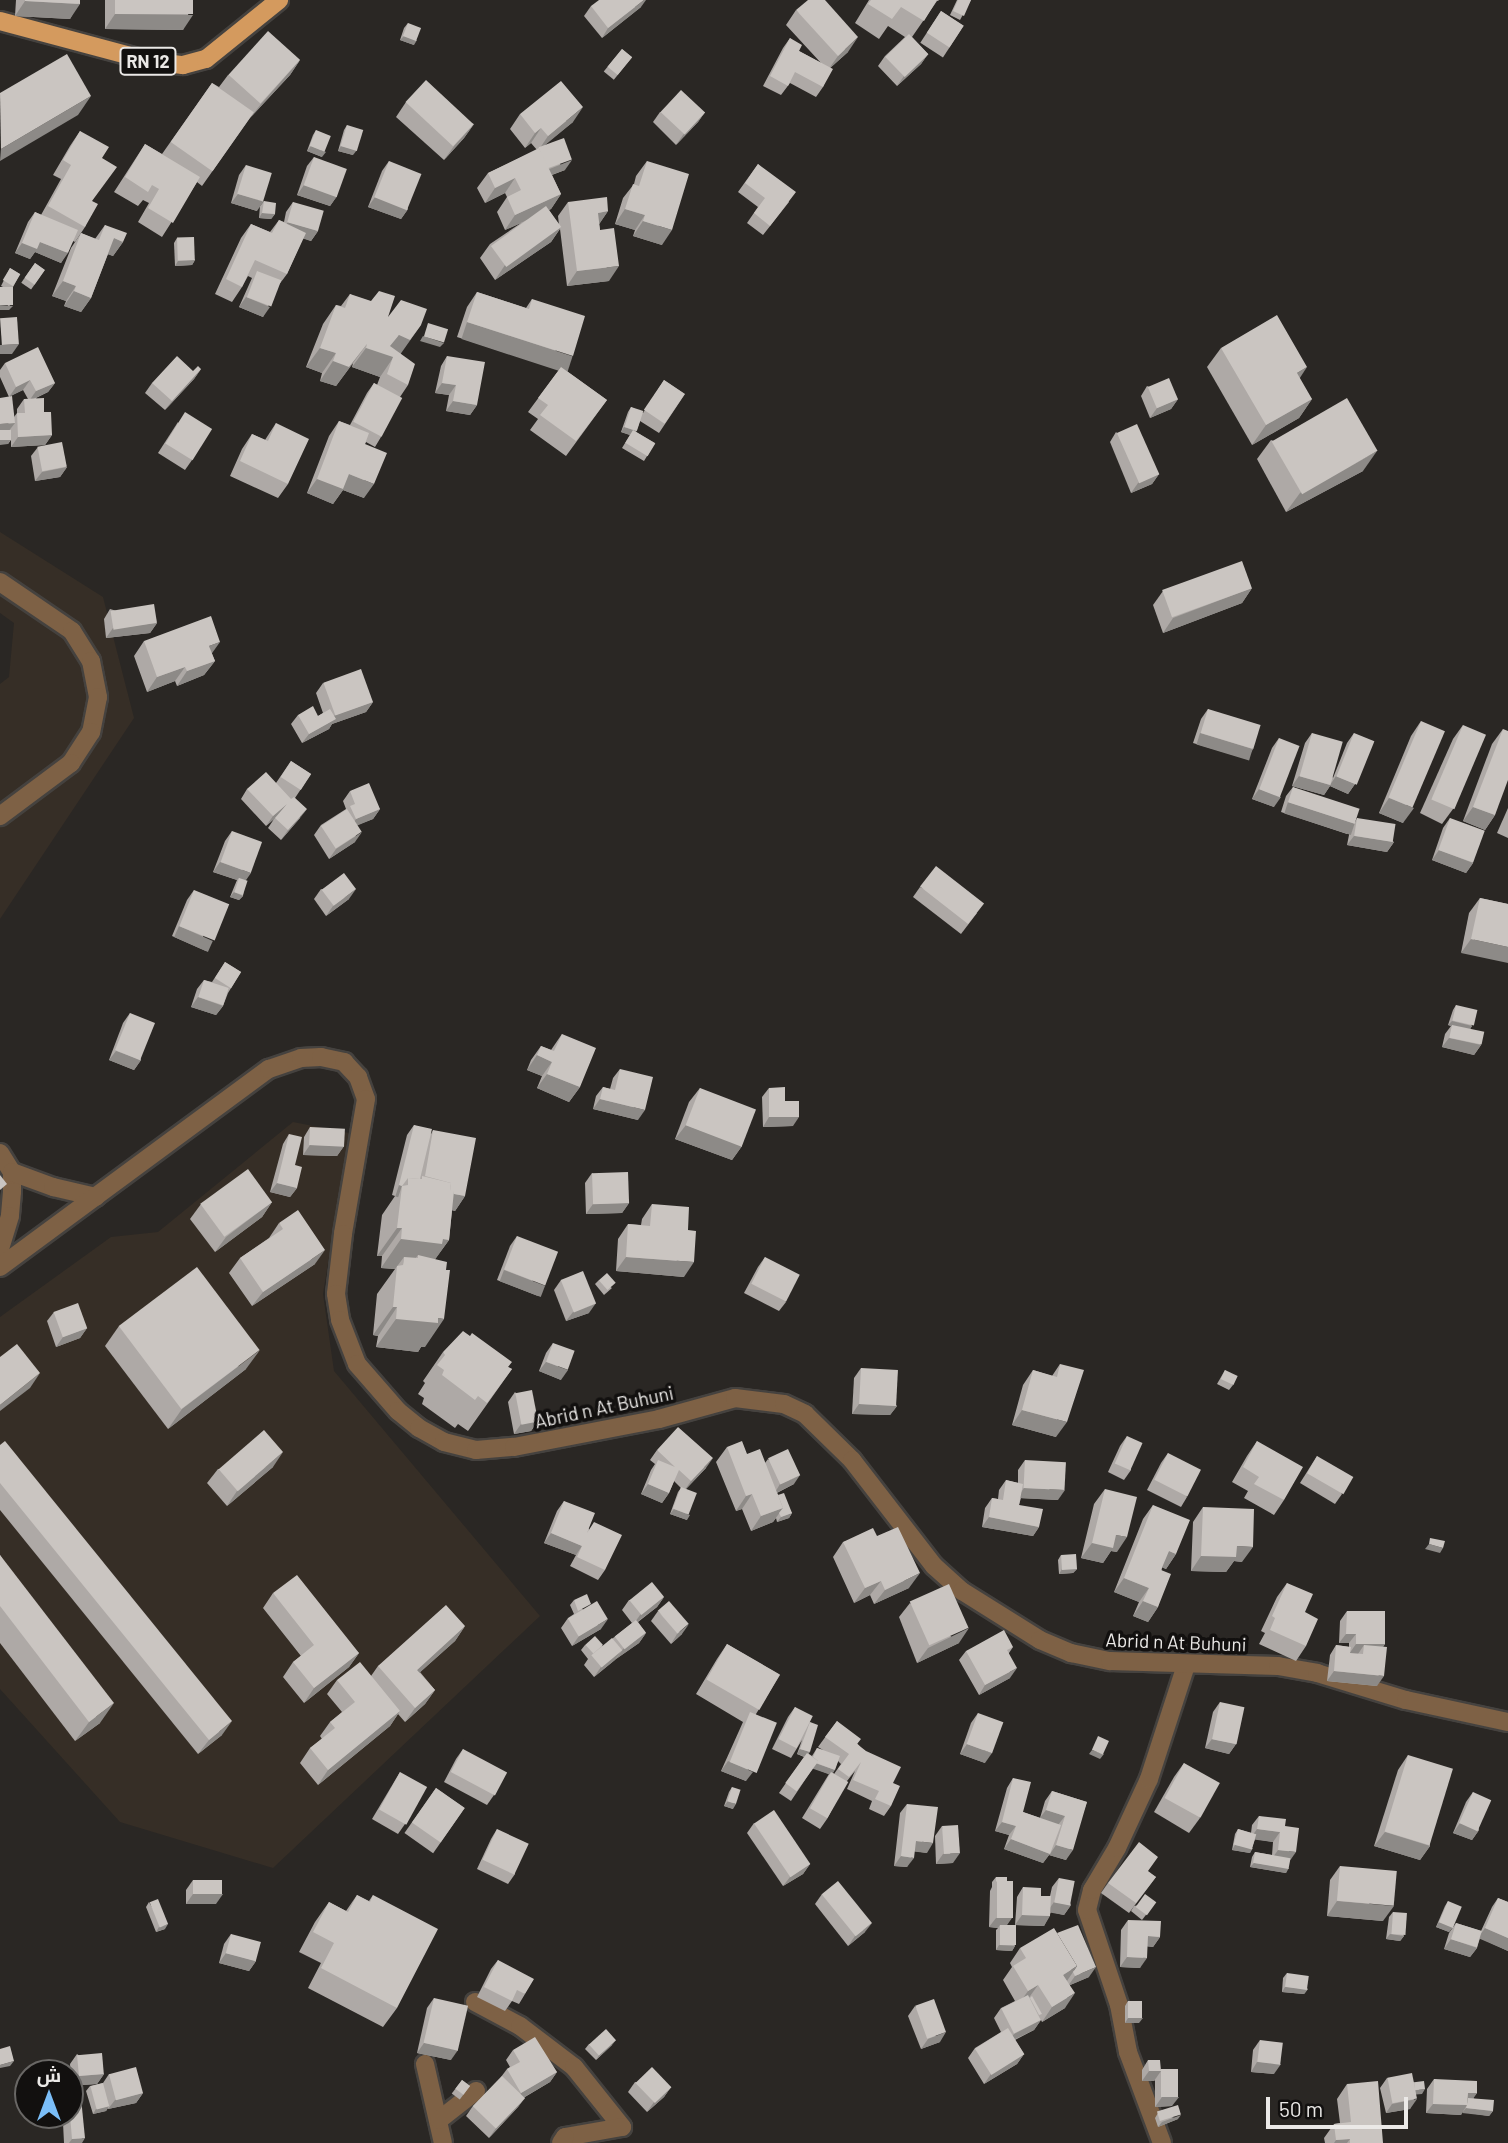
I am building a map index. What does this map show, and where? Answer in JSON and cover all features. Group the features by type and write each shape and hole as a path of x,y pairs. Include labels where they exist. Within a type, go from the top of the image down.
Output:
{"main road":[{"name":"RN 12","path":"0,21 149,61 183,65 206,60 279,0"}],"street":[{"path":"0,582 72,631 91,662 98,697 91,732 71,763 0,816"},
{"name":"Abrid n At Buhuni","path":"0,1267 269,1069 302,1058 321,1057 344,1062 358,1077 366,1099 343,1234 336,1294 340,1320 357,1364 397,1411 419,1429 444,1442 476,1450 514,1447 659,1419 735,1398 784,1404 805,1414 823,1430 873,1485 934,1566 988,1608 1040,1640 1071,1653 1110,1661 1278,1667 1317,1674 1405,1700 1508,1722"},
{"path":"0,1153 12,1172 9,1216 0,1249"},
{"path":"12,1172 53,1187 96,1197"},
{"path":"1159,2140 1128,2052 1119,2005 1087,1910 1092,1890 1117,1848 1149,1779 1186,1665"},
{"path":"475,2002 520,2026 574,2067 622,2127 565,2137 561,2143"},
{"path":"425,2064 443,2143"},
{"path":"439,2120 476,2091"}],"shaded area":[{"path":"0,532 103,597 134,718 0,919 0,684 9,677 14,623 0,613"},
{"path":"293,1122 349,1133 323,1294 334,1371 540,1616 273,1868 120,1822 0,1689 0,1317 111,1237 158,1232"}],"building":[{"path":"80,0 80,4 25,1"},
{"path":"115,0 193,0 193,14 115,14"},
{"path":"599,0 644,0 608,28 591,6"},
{"path":"808,0 825,0 858,37 838,56 796,10"},
{"path":"871,0 937,0 924,21 901,7 892,19 868,4"},
{"path":"958,0 971,0 964,16 953,11"},
{"path":"941,11 964,26 949,48 927,33"},
{"path":"408,23 421,28 416,41 403,36"},
{"path":"268,31 300,60 260,104 229,75"},
{"path":"909,34 928,54 905,77 885,57"},
{"path":"790,38 802,45 799,51 833,69 823,87 795,72 788,86 770,76"},
{"path":"622,49 632,57 618,75 608,67"},
{"path":"67,54 91,96 1,149 0,93"},
{"path":"426,80 474,124 453,146 406,102"},
{"path":"561,81 583,107 548,136 541,128 535,133 520,114"},
{"path":"212,83 254,112 212,171 171,142"},
{"path":"681,90 705,113 685,134 661,112"},
{"path":"347,125 363,130 357,151 341,146"},
{"path":"316,130 331,136 324,152 310,146"},
{"path":"80,131 109,147 102,158 117,167 92,201 98,204 85,227 48,206 71,165 63,160"},
{"path":"564,138 572,160 546,169 539,147"},
{"path":"145,144 200,177 173,223 148,208 159,189 152,185 148,192 125,177"},
{"path":"539,148 561,194 515,215 507,197 521,190 515,178 495,188 488,173"},
{"path":"314,157 347,169 337,197 304,185"},
{"path":"389,161 421,174 407,210 374,197"},
{"path":"647,161 689,174 672,230 643,221 645,215 625,209 633,184 639,186"},
{"path":"758,164 796,192 770,226 754,213 765,198 745,183"},
{"path":"246,165 272,173 263,202 237,194"},
{"path":"607,197 608,211 598,213 600,230 614,228 619,266 577,271 568,202"},
{"path":"264,201 276,203 275,214 262,213"},
{"path":"293,202 324,211 318,231 287,222"},
{"path":"546,206 561,227 506,267 491,246"},
{"path":"35,212 78,230 68,253 40,242 37,249 22,243"},
{"path":"279,220 306,233 287,274 255,260 242,287 226,279 251,224 272,233"},
{"path":"105,225 127,233 123,242 114,238 91,298 74,291 76,286 63,281 81,233 99,240"},
{"path":"194,237 195,260 178,261 177,238"},
{"path":"35,263 45,270 35,285 25,278"},
{"path":"10,268 20,274 13,286 3,280"},
{"path":"257,271 281,280 271,306 247,297"},
{"path":"0,287 13,287 13,305 0,305"},
{"path":"379,291 395,296 388,317 401,300 427,309 421,325 410,340 399,335 390,346 415,364 408,385 387,374 393,357 366,348 367,344 349,367 333,361 336,353 320,348 336,305 345,308 350,294 371,301"},
{"path":"477,292 529,309 532,299 585,316 573,356 467,322"},
{"path":"1277,315 1307,367 1297,373 1312,399 1266,425 1221,348"},
{"path":"17,317 19,344 2,345 0,318"},
{"path":"428,323 448,329 444,343 424,336"},
{"path":"38,347 55,383 36,391 30,380 16,387 5,363"},
{"path":"177,356 193,371 198,366 201,369 172,401 152,383"},
{"path":"447,356 485,362 477,405 453,401 456,385 442,383"},
{"path":"561,367 607,400 576,441 540,415 548,405 538,398"},
{"path":"1169,378 1178,399 1157,408 1148,387"},
{"path":"664,380 685,394 665,424 644,410"},
{"path":"374,383 402,398 382,437 353,422"},
{"path":"12,396 15,423 0,424 0,398"},
{"path":"44,398 44,412 51,412 52,435 18,437 17,413 25,413 24,399"},
{"path":"1347,398 1378,451 1302,494 1272,442"},
{"path":"631,407 643,411 637,431 625,427"},
{"path":"185,412 212,429 193,460 165,443"},
{"path":"339,421 369,433 365,444 387,453 374,484 349,474 343,489 317,479"},
{"path":"276,423 309,439 288,484 240,461 252,434 268,441"},
{"path":"1137,424 1159,474 1139,483 1117,433"},
{"path":"0,430 11,430 11,440 0,440"},
{"path":"633,430 655,443 648,456 625,443"},
{"path":"62,442 67,467 42,471 37,447"},
{"path":"1242,561 1252,588 1172,617 1162,590"},
{"path":"154,604 157,623 114,630 111,611"},
{"path":"211,616 220,642 209,646 215,661 187,671 185,667 157,677 144,641"},
{"path":"361,669 373,702 335,716 323,683"},
{"path":"313,706 318,716 330,709 336,719 309,734 298,715"},
{"path":"1208,709 1261,725 1253,749 1201,733"},
{"path":"1421,721 1445,731 1413,808 1389,797"},
{"path":"1463,725 1486,735 1454,809 1431,800"},
{"path":"1503,729 1508,731 1508,780 1495,815 1473,807"},
{"path":"1312,733 1343,742 1330,785 1300,776"},
{"path":"1354,733 1374,741 1357,785 1336,777"},
{"path":"1279,738 1300,746 1280,797 1259,789"},
{"path":"291,761 311,774 301,790 281,777"},
{"path":"266,772 291,799 294,797 307,809 288,830 275,818 287,804 273,816 247,789"},
{"path":"369,783 380,809 356,819 350,806 355,804 350,791"},
{"path":"1293,787 1360,809 1355,824 1288,802"},
{"path":"347,809 362,832 336,849 321,826"},
{"path":"1357,818 1396,824 1393,842 1354,836"},
{"path":"1450,818 1485,831 1473,863 1438,850"},
{"path":"232,831 262,842 251,873 221,862"},
{"path":"936,866 984,904 968,924 920,886"},
{"path":"344,873 356,889 334,906 322,890"},
{"path":"239,878 248,881 243,895 234,892"},
{"path":"194,890 229,904 215,940 179,926"},
{"path":"1480,898 1508,904 1508,947 1471,939"},
{"path":"225,962 241,972 231,988 215,978"},
{"path":"204,980 229,988 223,1005 198,997"},
{"path":"1456,1005 1477,1010 1474,1026 1452,1021"},
{"path":"130,1013 155,1023 140,1060 115,1050"},
{"path":"1452,1025 1484,1032 1482,1045 1449,1038"},
{"path":"562,1034 596,1048 580,1087 547,1074 552,1062 537,1055 541,1046 554,1051"},
{"path":"620,1069 653,1077 645,1110 600,1099 603,1087 615,1090"},
{"path":"785,1087 785,1101 799,1101 799,1117 769,1117 769,1088"},
{"path":"700,1088 756,1110 742,1147 686,1125"},
{"path":"414,1125 432,1129 420,1179 408,1178 402,1186 399,1185"},
{"path":"310,1127 345,1129 344,1147 309,1145"},
{"path":"433,1130 476,1138 465,1196 450,1191 451,1183 425,1176"},
{"path":"289,1134 302,1137 295,1165 302,1167 297,1188 277,1183"},
{"path":"248,1169 272,1202 224,1237 200,1204"},
{"path":"628,1172 629,1203 593,1204 592,1173"},
{"path":"0,1175 7,1184 0,1190"},
{"path":"422,1176 451,1183 450,1191 454,1191 449,1240 443,1239 442,1244 401,1239 402,1228 397,1228 402,1186 408,1185 408,1178 422,1179"},
{"path":"652,1204 689,1207 688,1230 696,1231 694,1262 626,1257 628,1224 650,1226"},
{"path":"298,1210 325,1250 263,1292 240,1258 283,1229 279,1223"},
{"path":"517,1236 558,1252 545,1285 504,1270"},
{"path":"418,1255 447,1262 446,1270 450,1270 444,1319 438,1318 438,1323 396,1319 397,1307 393,1307 397,1266 403,1265 404,1257 418,1258"},
{"path":"765,1257 800,1275 786,1301 751,1284"},
{"path":"197,1267 260,1350 181,1409 119,1326"},
{"path":"583,1271 596,1303 574,1312 561,1280"},
{"path":"607,1273 616,1283 608,1290 599,1280"},
{"path":"78,1303 87,1328 63,1337 54,1312"},
{"path":"463,1331 470,1336 472,1333 512,1362 508,1367 512,1369 487,1403 478,1396 475,1400 442,1375 444,1370 437,1365 445,1355 443,1352"},
{"path":"553,1343 575,1351 568,1370 546,1362"},
{"path":"17,1344 40,1373 0,1405 0,1357"},
{"path":"1060,1364 1084,1370 1067,1422 1022,1410 1033,1370 1057,1377"},
{"path":"861,1368 898,1370 896,1406 859,1404"},
{"path":"1225,1370 1238,1376 1233,1385 1221,1379"},
{"path":"532,1390 538,1421 521,1425 515,1393"},
{"path":"678,1427 713,1458 691,1481 679,1470 669,1493 648,1484 658,1460 675,1467 657,1450"},
{"path":"264,1430 283,1452 238,1491 219,1469"},
{"path":"1127,1436 1143,1443 1130,1470 1115,1463"},
{"path":"5,1441 232,1721 209,1740 0,1483 0,1445"},
{"path":"742,1441 747,1454 760,1449 783,1508 761,1516 752,1494 746,1496 727,1447"},
{"path":"1257,1441 1303,1467 1284,1500 1254,1484 1259,1477 1243,1467"},
{"path":"788,1449 800,1475 780,1485 768,1458"},
{"path":"1168,1453 1201,1470 1187,1497 1154,1480"},
{"path":"1317,1456 1353,1477 1343,1494 1307,1473"},
{"path":"1025,1460 1066,1462 1064,1490 1024,1488"},
{"path":"1006,1480 1023,1484 1019,1505 1043,1509 1039,1527 989,1517 992,1498 1003,1500"},
{"path":"681,1487 697,1493 689,1515 673,1508"},
{"path":"1105,1489 1137,1497 1127,1537 1116,1535 1113,1548 1092,1543"},
{"path":"784,1493 792,1513 781,1517 779,1513 783,1508 778,1495"},
{"path":"564,1501 595,1513 587,1533 594,1522 622,1535 605,1570 577,1557 582,1546 551,1533"},
{"path":"1153,1505 1190,1520 1176,1554 1169,1551 1161,1570 1171,1574 1158,1607 1143,1601 1149,1588 1124,1578"},
{"path":"1203,1507 1254,1509 1253,1547 1237,1546 1236,1557 1201,1556"},
{"path":"898,1527 920,1573 885,1590 881,1581 865,1588 843,1542 873,1528 877,1536"},
{"path":"1430,1538 1445,1541 1443,1548 1429,1544"},
{"path":"1076,1554 1077,1569 1062,1570 1061,1555"},
{"path":"0,1555 114,1703 89,1722 0,1606"},
{"path":"297,1575 359,1653 314,1688 293,1662 314,1645 273,1593"},
{"path":"652,1582 664,1597 641,1615 629,1600"},
{"path":"1287,1583 1313,1594 1305,1612 1318,1619 1306,1646 1270,1630 1275,1618 1272,1616"},
{"path":"949,1584 969,1628 929,1645 910,1601"},
{"path":"587,1594 591,1604 578,1611 574,1600"},
{"path":"597,1601 608,1619 579,1637 568,1619"},
{"path":"669,1601 689,1624 677,1633 658,1611"},
{"path":"446,1605 465,1626 417,1670 435,1690 415,1708 378,1666"},
{"path":"1347,1611 1385,1611 1385,1644 1356,1644 1356,1634 1346,1634"},
{"path":"636,1620 646,1633 625,1649 615,1637"},
{"path":"1004,1630 1013,1647 1007,1650 1017,1668 985,1685 966,1651"},
{"path":"595,1636 603,1645 593,1654 585,1645"},
{"path":"612,1638 622,1650 602,1668 591,1655"},
{"path":"727,1644 780,1674 759,1710 706,1680"},
{"path":"1336,1645 1351,1647 1350,1653 1363,1654 1364,1645 1387,1647 1384,1676 1334,1671"},
{"path":"360,1662 400,1711 328,1770 310,1748 335,1728 330,1722 355,1702 337,1680"},
{"path":"1220,1702 1244,1707 1237,1744 1212,1739"},
{"path":"795,1707 813,1716 796,1748 779,1739"},
{"path":"750,1712 777,1723 757,1773 730,1762"},
{"path":"978,1713 1003,1722 992,1753 967,1744"},
{"path":"837,1721 861,1739 857,1744 866,1751 901,1767 893,1783 900,1786 891,1806 875,1799 879,1791 853,1780 861,1762 849,1777 838,1769 849,1754 825,1737"},
{"path":"810,1722 818,1725 810,1752 800,1749"},
{"path":"1098,1736 1109,1741 1103,1755 1092,1750"},
{"path":"817,1748 840,1756 835,1770 816,1763 818,1761 813,1757"},
{"path":"463,1749 507,1772 495,1795 451,1772"},
{"path":"807,1753 818,1761 797,1791 785,1783"},
{"path":"1408,1755 1453,1769 1430,1845 1385,1832"},
{"path":"1184,1763 1220,1783 1200,1818 1165,1798"},
{"path":"400,1772 427,1787 406,1825 379,1810"},
{"path":"831,1772 848,1782 827,1818 810,1808"},
{"path":"1013,1778 1031,1782 1023,1812 1061,1825 1050,1854 1011,1839 1016,1826 1002,1822"},
{"path":"732,1787 741,1790 736,1804 727,1801"},
{"path":"436,1788 465,1808 441,1842 412,1822"},
{"path":"1052,1791 1087,1802 1073,1850 1056,1845 1065,1816 1046,1810"},
{"path":"1473,1792 1491,1800 1477,1831 1459,1823"},
{"path":"907,1804 938,1807 933,1843 916,1841 914,1858 901,1856"},
{"path":"774,1810 810,1864 790,1877 754,1823"},
{"path":"1259,1816 1286,1819 1285,1826 1299,1828 1296,1852 1278,1850 1280,1832 1257,1829"},
{"path":"958,1825 960,1853 944,1854 942,1826"},
{"path":"497,1829 529,1844 514,1875 483,1860"},
{"path":"1238,1829 1256,1834 1252,1850 1234,1844"},
{"path":"1139,1842 1158,1857 1148,1871 1156,1877 1136,1903 1108,1883"},
{"path":"1255,1852 1290,1858 1289,1869 1253,1863"},
{"path":"1340,1866 1397,1871 1394,1906 1337,1901"},
{"path":"996,1877 1007,1877 1007,1881 996,1882"},
{"path":"1059,1878 1075,1881 1070,1906 1054,1903"},
{"path":"193,1880 222,1880 222,1894 193,1894"},
{"path":"838,1881 872,1923 856,1936 822,1894"},
{"path":"997,1881 1013,1881 1013,1918 997,1918"},
{"path":"1023,1887 1041,1888 1041,1896 1051,1896 1050,1916 1022,1915"},
{"path":"1145,1894 1156,1902 1147,1915 1136,1907"},
{"path":"357,1895 370,1902 373,1895 438,1929 397,2008 321,1968 334,1943 313,1932 329,1902 348,1912"},
{"path":"1498,1898 1508,1902 1508,1938 1485,1928"},
{"path":"158,1899 168,1924 160,1927 150,1902"},
{"path":"1448,1901 1462,1907 1453,1928 1439,1922"},
{"path":"1393,1912 1407,1913 1405,1935 1391,1934"},
{"path":"1128,1920 1161,1921 1160,1937 1148,1936 1147,1958 1127,1957"},
{"path":"1456,1923 1482,1931 1477,1947 1451,1939"},
{"path":"1000,1925 1016,1925 1016,1945 1000,1945"},
{"path":"1078,1925 1096,1967 1075,1976 1073,1972 1077,1966 1057,1933"},
{"path":"1054,1928 1077,1966 1063,1975 1075,1993 1052,2007 1038,1985 1028,1991 1013,1966 1026,1958 1020,1948"},
{"path":"231,1934 261,1942 256,1961 226,1953"},
{"path":"498,1960 534,1979 525,1994 517,1990 512,2001 484,1987"},
{"path":"1287,1973 1309,1976 1307,1990 1285,1987"},
{"path":"1028,1995 1041,2020 1014,2034 1001,2009"},
{"path":"1032,1996 1042,2014 1039,2015 1030,1998"},
{"path":"434,1998 468,2006 458,2051 424,2043"},
{"path":"934,1999 946,2032 927,2039 915,2006"},
{"path":"1128,2001 1142,2001 1142,2018 1128,2018"},
{"path":"1008,2028 1024,2054 991,2075 975,2049"},
{"path":"606,2029 616,2040 599,2056 589,2044"},
{"path":"535,2037 557,2072 521,2093 507,2069 520,2062 513,2050"},
{"path":"1260,2040 1283,2043 1280,2065 1257,2062"},
{"path":"10,2046 14,2061 0,2065 0,2049"},
{"path":"102,2053 104,2074 84,2076 84,2059 77,2059 77,2055"},
{"path":"1148,2060 1160,2060 1161,2071 1149,2071"},
{"path":"136,2067 143,2093 116,2100 109,2074"},
{"path":"652,2067 671,2087 655,2103 635,2083"},
{"path":"1161,2069 1178,2069 1178,2097 1161,2097"},
{"path":"1412,2073 1417,2099 1392,2103 1387,2078"},
{"path":"502,2076 525,2098 496,2128 473,2106"},
{"path":"1434,2079 1477,2081 1477,2093 1468,2093 1467,2105 1433,2104"},
{"path":"462,2080 470,2086 463,2095 455,2089"},
{"path":"1378,2081 1383,2143 1350,2143 1350,2139 1336,2140 1334,2124 1351,2122 1347,2084"},
{"path":"1424,2081 1425,2089 1415,2090 1414,2082"},
{"path":"103,2083 109,2106 97,2110 90,2086"},
{"path":"1468,2098 1494,2100 1493,2111 1466,2108"},
{"path":"1178,2105 1181,2115 1160,2121 1157,2111"},
{"path":"84,2128 85,2138 72,2139 71,2129"}]}
